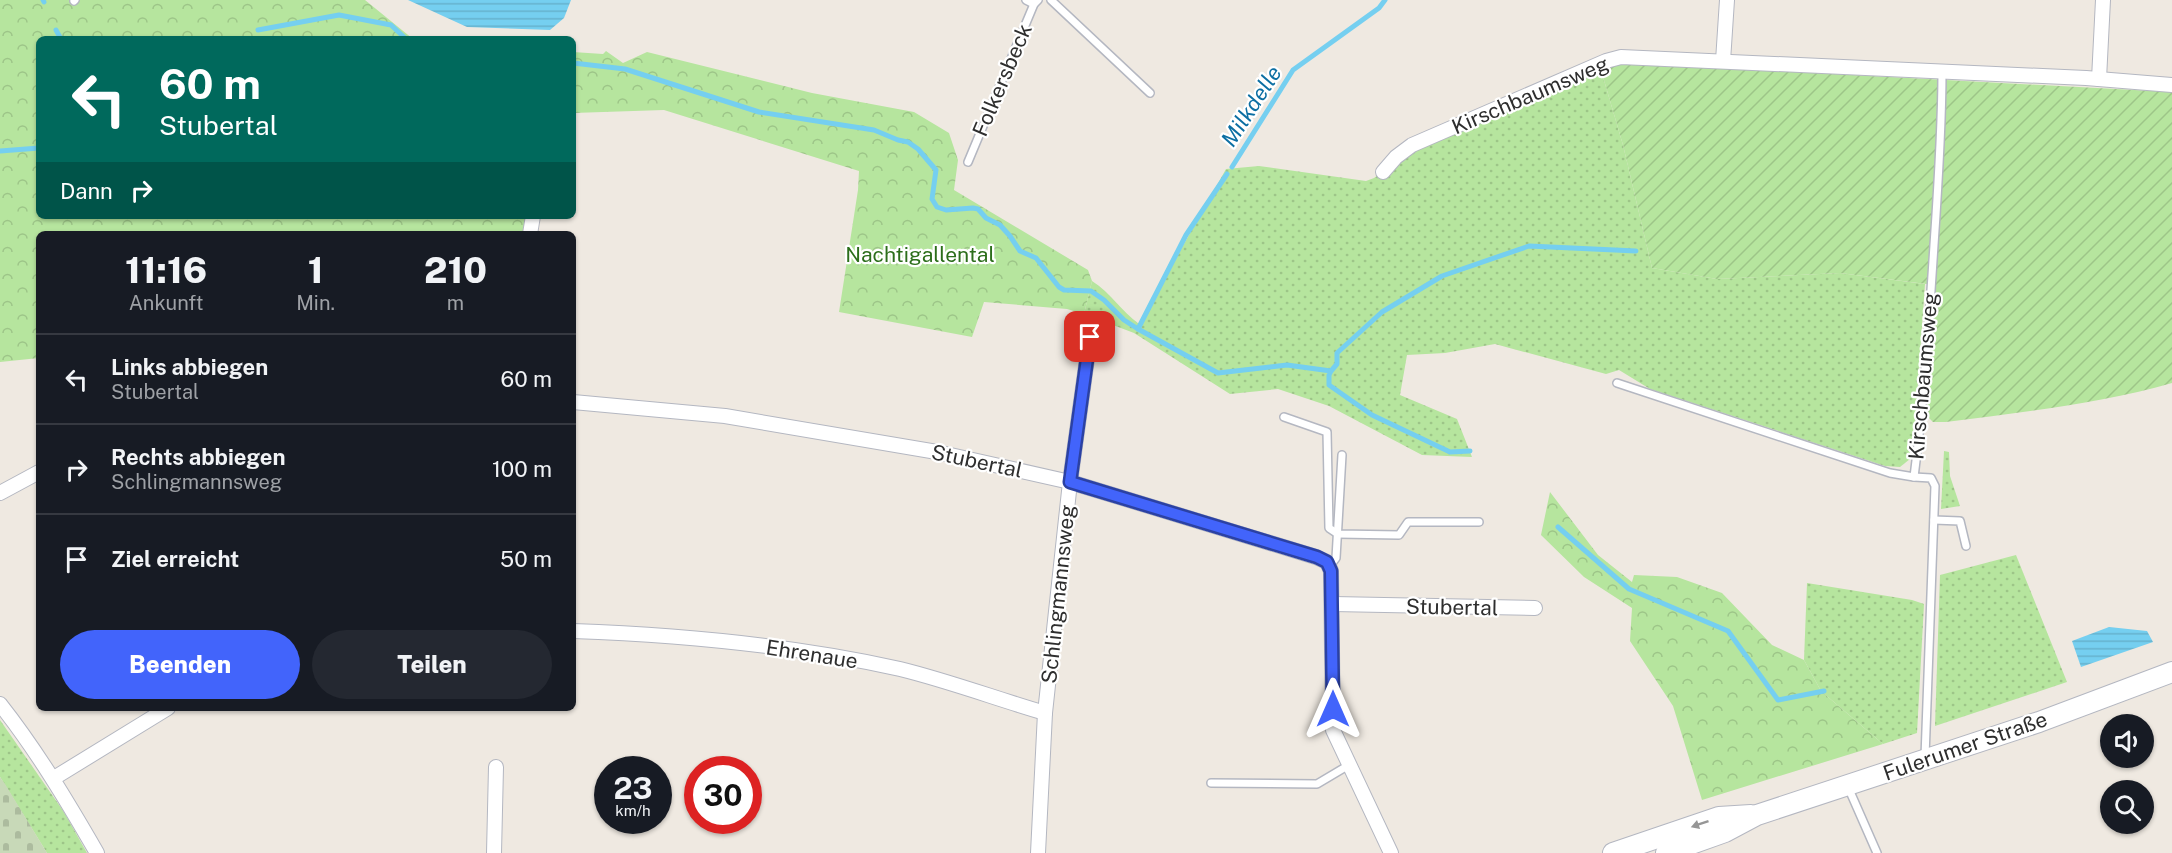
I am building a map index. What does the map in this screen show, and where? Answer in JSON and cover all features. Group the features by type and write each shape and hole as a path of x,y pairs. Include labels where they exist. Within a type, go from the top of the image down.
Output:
{"main road":[{"name":"Fulerumer Straße","path":"1666,853 1725,832 1757,814 2039,722 2172,672"},
{"name":"Fulerumer Straße","path":"1613,853 1719,817 1757,814"}],"street":[{"path":"1723,61 1727,0"},
{"path":"2099,79 2103,0"},
{"name":"Kirschbaumsweg","path":"1383,172 1396,157 1412,145 1606,61 1621,57 2172,84"},
{"name":"Schlingmannsweg","path":"1038,853 1045,713 1070,482 1090,337"},
{"name":"Stubertal","path":"576,402 724,416 937,452 1070,482 1317,557 1327,562 1329,567"},
{"path":"0,493 36,474"},
{"path":"1329,567 1333,604 1333,730 1391,853"},
{"name":"Stubertal","path":"1333,604 1534,608"},
{"name":"Ehrenaue","path":"576,631 679,637 804,650 902,670 1045,713"},
{"path":"0,704 54,778 97,853"},
{"path":"54,778 163,711"},
{"path":"494,853 496,767"}],"lane":[{"path":"1026,0 1036,2"},
{"name":"Folkersbeck","path":"1051,0 1150,93"},
{"name":"Folkersbeck","path":"968,162 1036,2"},
{"name":"Kirschbaumsweg","path":"1617,383 1880,470 1914,477 1921,423 1932,284 1942,118 1942,72"},
{"path":"1284,417 1327,432 1329,528 1338,534 1399,535 1408,522 1479,522"},
{"path":"1329,567 1336,558 1342,455"},
{"path":"1914,477 1931,478 1935,486 1925,759"},
{"path":"1934,520 1960,521 1966,546"},
{"path":"1211,783 1317,784 1349,765"},
{"path":"1847,786 1877,853"}],"green space":[{"path":"0,0 365,0 409,36 36,36 36,219 526,219 524,231 36,231 36,358 0,362"},
{"name":"Nachtigallental","path":"606,51 623,63 647,52 812,93 914,112 949,133 958,160 954,190 1088,270 1092,281 1084,314 1067,309 984,302 972,337 839,312 859,171 664,110 576,113 576,52 603,54"},
{"path":"1626,63 2172,92 2172,383 2116,397 2060,407 1933,422 1927,416 1934,285 1840,273 1717,279 1652,268 1623,145 1601,70"},
{"path":"1601,70 1623,145 1652,268 1717,279 1840,273 1925,284 1915,425 1910,459 1900,467 1885,466 1650,389 1619,370 1606,374 1495,344 1445,353 1407,355 1400,395 1457,419 1472,457 1422,455 1329,406 1278,389 1230,394 1134,333 1084,314 1092,281 1139,324 1226,169 1259,166 1366,181 1374,178 1410,152"},
{"path":"1944,451 1949,452 1950,476 1960,506 1941,509"},
{"path":"1550,492 1598,555 1632,582 1634,575 1677,577 1722,593 1772,645 1804,660 1821,691 1883,744 1702,800 1673,706 1630,641 1632,608 1584,577 1541,535"},
{"path":"2016,555 2067,682 1935,726 1940,575"},
{"path":"1807,583 1912,600 1924,604 1917,733 1883,744 1821,691 1804,660"},
{"path":"0,720 64,812 87,853 47,853 0,777"},
{"path":"0,777 5,784 47,853 0,853"}],"water":[{"path":"408,0 571,0 564,18 550,30 467,27"},
{"path":"2109,627 2147,631 2153,642 2081,667 2072,641"}],"waterway":[{"name":"Milkdelle","path":"1232,167 1293,70 1379,8 1385,0"},
{"path":"258,30 339,15 391,25 403,36"},
{"path":"56,30 59,36"},
{"path":"576,63 625,69 759,112 874,130 908,142 918,149 936,170 932,199 937,207 946,210 978,209 986,218 1000,225 1020,251 1036,258 1064,290 1091,291 1104,300 1124,320 1218,373 1287,365 1331,371 1329,385 1372,415 1450,452 1470,451"},
{"path":"0,151 36,148"},
{"name":"Milkdelle","path":"1138,329 1186,235 1227,174"},
{"path":"1331,371 1337,364 1337,353 1382,312 1442,276 1529,246 1636,251"},
{"path":"1558,527 1629,589 1728,631 1778,700 1824,691"}],"route":[{"path":"1090,337 1070,482 1317,557 1327,562 1331,571 1333,604 1333,709"}]}
